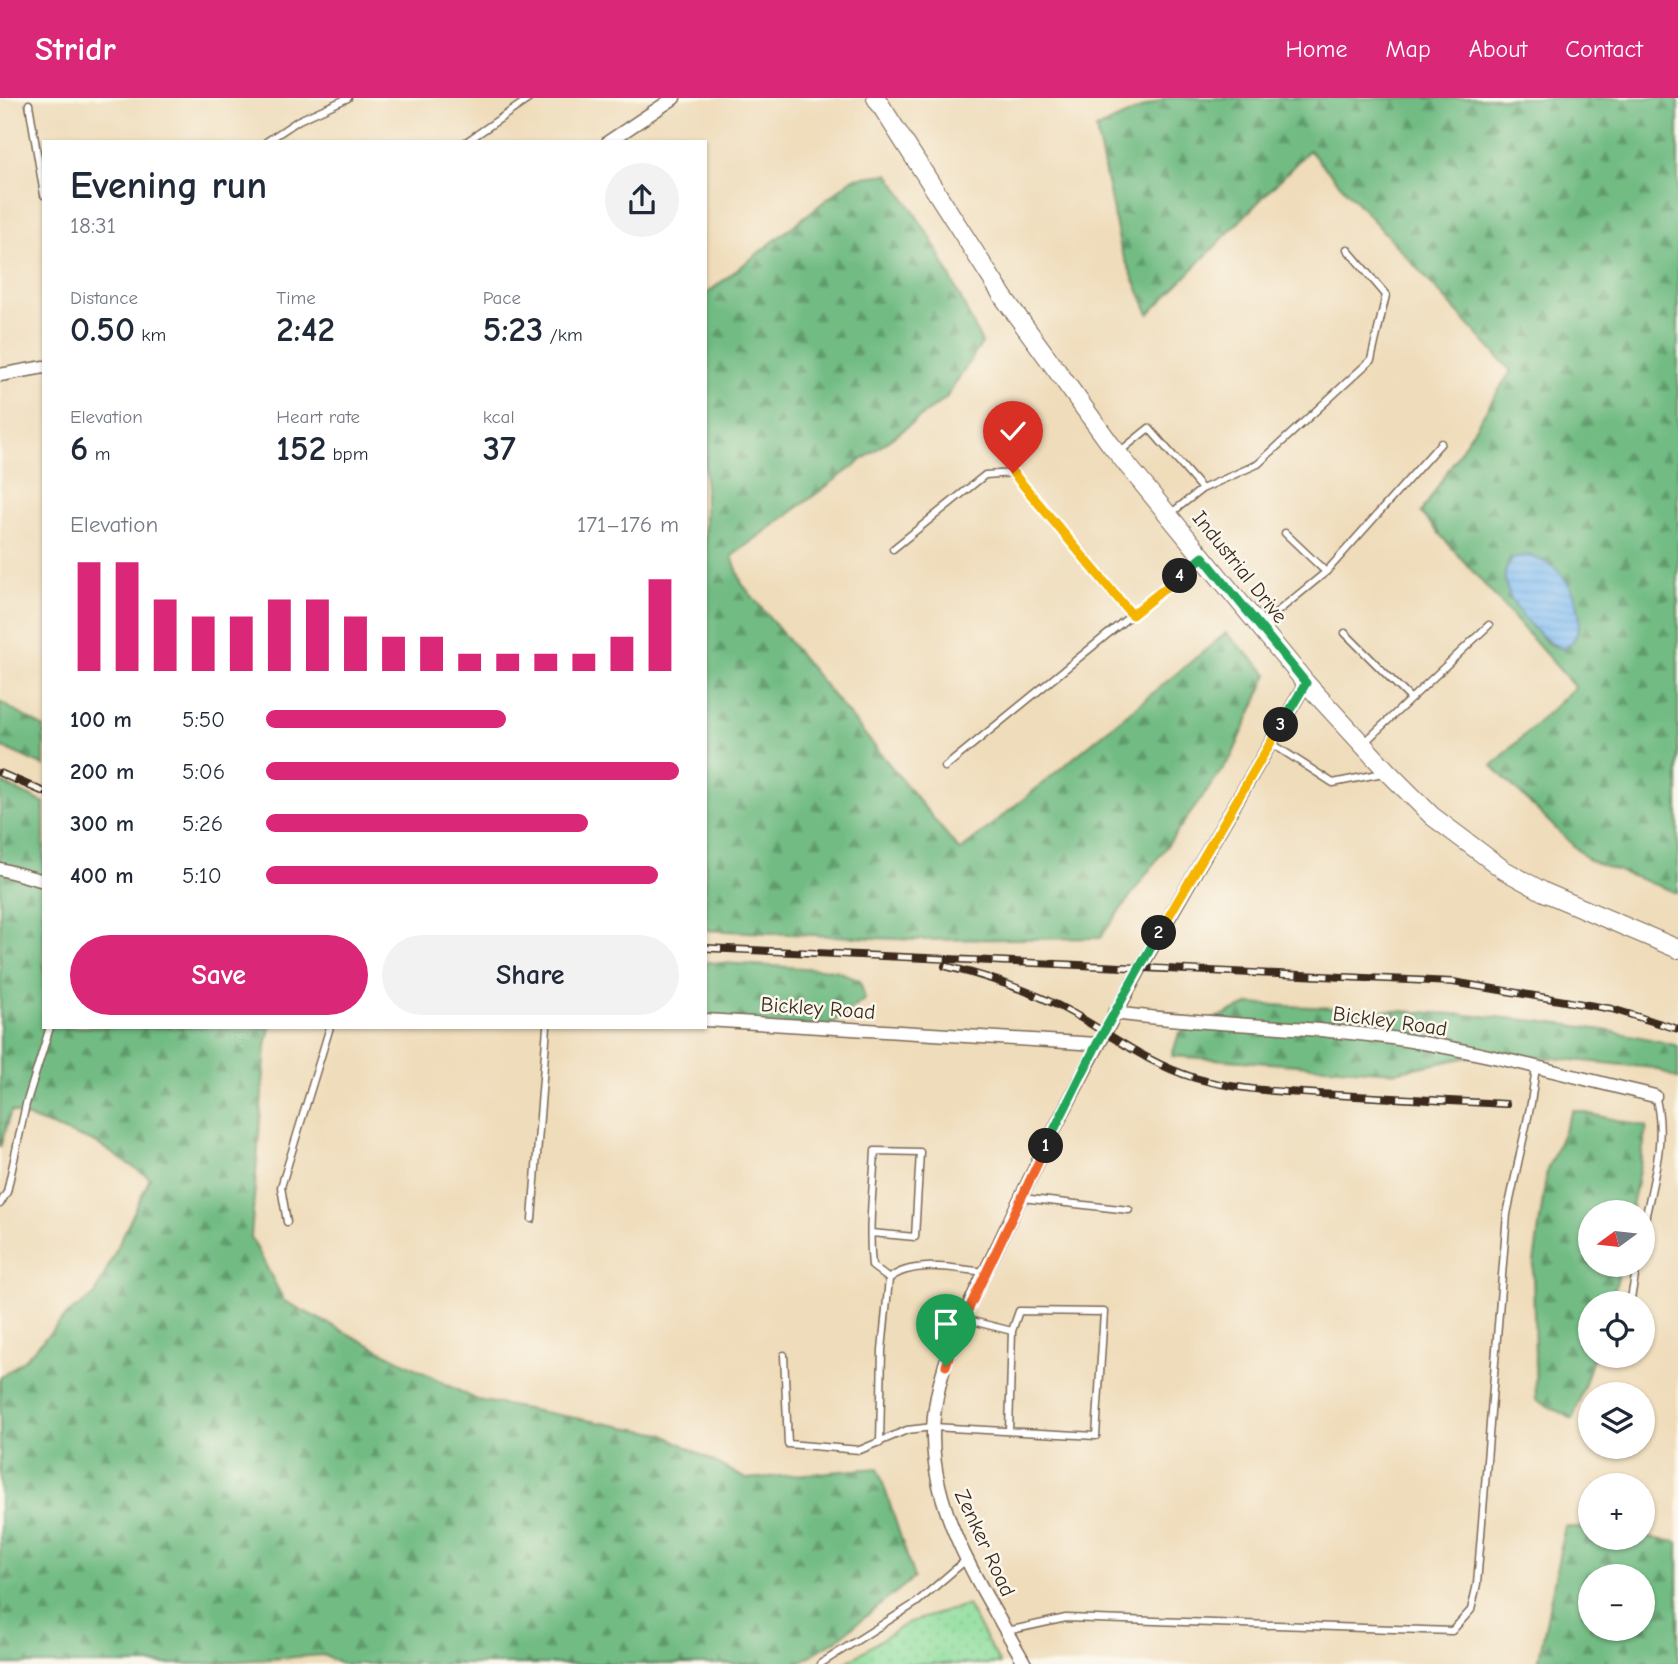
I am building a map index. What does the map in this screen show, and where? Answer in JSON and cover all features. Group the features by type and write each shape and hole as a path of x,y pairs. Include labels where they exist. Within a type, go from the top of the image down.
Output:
{"street":[{"path":"611,140 674,98"},
{"name":"Industrial Drive","path":"876,98 1004,298 1117,453 1306,683 1388,772 1432,816 1504,870 1544,892 1678,949"},
{"path":"0,375 42,367"},
{"name":"Zenker Road","path":"1025,1664 968,1558 940,1496 934,1466 933,1427 939,1390 964,1318 1097,1044 1306,683"},
{"path":"0,869 42,880"},
{"name":"Bickley Road","path":"1114,1013 1181,1022 1316,1030 1410,1041 1655,1096"},
{"name":"Bickley Road","path":"707,1020 1097,1044"}],"lane":[{"path":"270,140 299,120 348,98"},
{"path":"469,140 530,98"},
{"path":"29,104 42,183"},
{"path":"1169,515 1202,489 1258,464 1371,360 1386,295 1347,249"},
{"path":"1117,453 1149,428 1202,489"},
{"path":"1259,626 1326,572 1441,443"},
{"path":"893,549 985,475 1013,473 1132,615"},
{"path":"1285,533 1326,572"},
{"path":"945,767 1203,557"},
{"path":"1363,744 1489,625"},
{"path":"1345,633 1411,698"},
{"path":"1271,743 1333,783 1388,772"},
{"path":"0,1204 7,1192 26,1104 49,1029"},
{"path":"287,1222 281,1187 329,1029"},
{"path":"533,1219 547,1029"},
{"path":"1007,1631 1066,1618 1452,1631 1471,1610 1477,1584 1507,1214 1536,1068"},
{"path":"1648,1200 1660,1138 1660,1112 1655,1096"},
{"path":"871,1233 915,1237 920,1152 875,1151 871,1233 872,1266 889,1279"},
{"path":"1020,1198 1129,1210"},
{"path":"880,1443 882,1350 889,1279 897,1272 925,1267 986,1272"},
{"path":"784,1355 788,1444 860,1450 907,1430 933,1427 1097,1436 1104,1312 1019,1311 1012,1331 1009,1431"},
{"path":"964,1318 1012,1331"},
{"path":"820,1664 916,1603 968,1558"}],"green space":[{"path":"1165,98 1678,98 1678,893 1588,860 1492,766 1575,687 1421,513 1511,371 1309,150 1149,314 1121,250 1096,129","holes":["1528,556 1551,565 1568,584 1563,649 1548,644 1518,608 1507,587 1505,573 1512,559"]},
{"path":"889,174 934,243 982,343 946,398 732,556 742,584 960,851 1226,633 1268,674 1232,756 1100,938 918,940 707,930 707,293 854,178"},
{"path":"0,702 42,727 42,765 0,746"},
{"path":"0,782 42,802 42,1029 270,1029 251,1237 284,1301 477,1400 663,1434 746,1479 878,1468 914,1578 836,1640 797,1664 341,1664 323,1655 202,1664 0,1664 0,1378 26,1358 68,1314 95,1295 150,1178 96,1143 11,1111 0,1147"},
{"path":"707,962 835,970 860,981 865,999 828,1027 707,1020"},
{"path":"1250,1004 1521,1019 1627,1034 1678,1046 1678,1079 1654,1068 1493,1052 1395,1072 1172,1056 1179,1033"},
{"path":"1573,1110 1647,1127 1633,1200 1578,1200 1578,1278 1618,1278 1614,1291 1578,1291 1578,1368 1590,1368 1585,1382 1578,1382 1578,1404 1573,1419 1536,1400 1533,1270 1547,1170"},
{"path":"1565,1526 1578,1528 1578,1550 1655,1550 1655,1539 1678,1542 1678,1664 1538,1664"},
{"path":"967,1605 1000,1664 844,1664 907,1623"}],"water":[{"path":"1528,555 1558,571 1567,581 1578,606 1578,631 1573,641 1563,649 1534,629 1510,596 1506,585 1506,570 1512,559"}],"railway":[{"path":"0,773 42,791"},
{"path":"707,948 1453,982 1612,1009 1678,1029"},
{"path":"945,966 995,980 1043,998 1162,1065 1195,1078 1283,1092 1506,1104"}],"route":[{"path":"946,1366 956,1336 1025,1186 1097,1044 1306,683 1203,557 1132,615 1013,473"}]}
